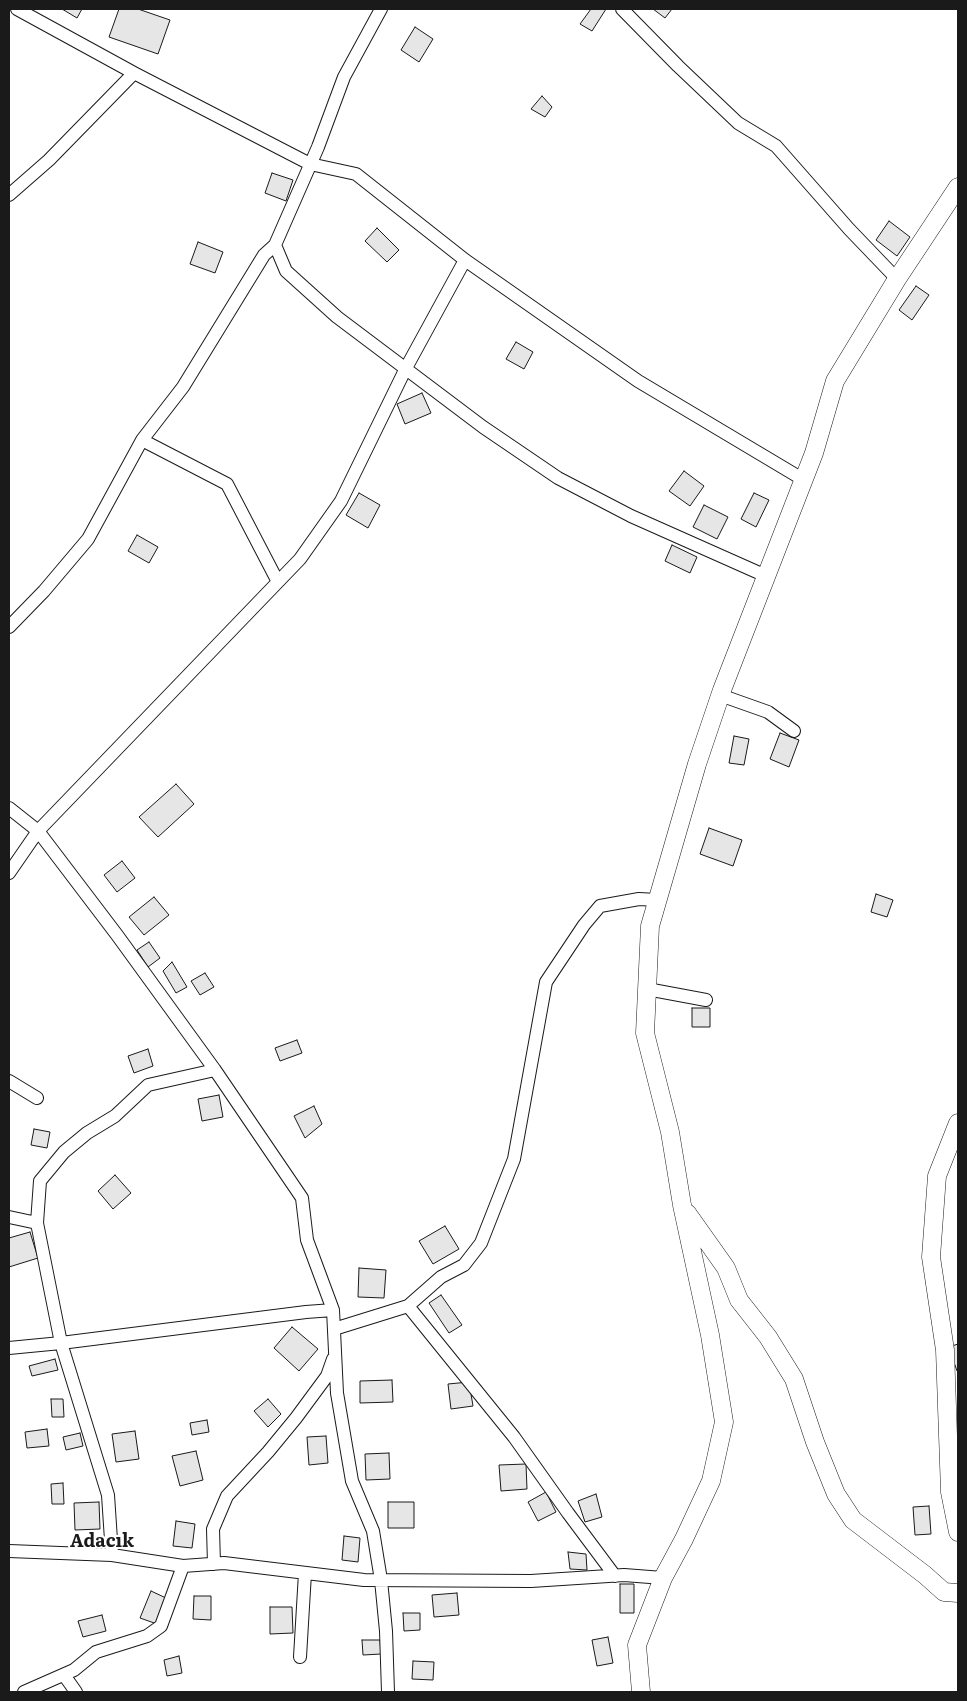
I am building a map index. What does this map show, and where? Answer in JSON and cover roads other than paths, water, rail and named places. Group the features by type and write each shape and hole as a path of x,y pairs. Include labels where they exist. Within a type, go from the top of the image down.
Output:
{"street":[{"path":"16,9 134,73 310,164 356,174 465,260 638,381 804,480"},
{"path":"9,627 88,539 142,440 183,387 264,255 275,245 310,164 344,76 381,9"},
{"path":"622,9 738,123 776,146 849,229 897,279"},
{"path":"9,195 50,160 134,73"},
{"path":"641,1692 637,1645 662,1578 684,1539 711,1481 724,1422 710,1334 682,1205 670,1132 645,1032 650,926 697,764 720,695 814,453 835,381 897,279 958,187"},
{"path":"275,245 286,271 337,317 482,427 558,478 631,516 766,576"},
{"path":"9,873 38,831 300,559 341,501 406,368 465,260"},
{"path":"142,440 227,484 278,582"},
{"path":"720,695 768,712 794,732"},
{"path":"9,808 38,831 117,935 215,1070 302,1198 306,1240 333,1310 337,1393 352,1480 373,1532 381,1580 386,1631 388,1692"},
{"path":"334,1329 408,1306 441,1276 464,1265 481,1243 514,1159 546,982 584,925 600,906 639,899 657,900"},
{"path":"647,989 706,1000"},
{"path":"112,1555 108,1495 61,1343 37,1223 40,1181 64,1152 115,1116 148,1085 215,1070"},
{"path":"9,1081 37,1098"},
{"path":"958,1123 937,1176 931,1257 945,1350 950,1492 958,1532"},
{"path":"682,1205 726,1268 739,1300 768,1337 794,1379 815,1442 836,1494 854,1520 944,1592 958,1593"},
{"path":"9,1217 37,1223"},
{"path":"408,1306 514,1437 568,1514 615,1576"},
{"path":"9,1348 333,1310"},
{"path":"214,1564 213,1529 227,1496 268,1452 296,1418 327,1376 335,1352"},
{"path":"9,1551 112,1555 182,1566 224,1563 381,1580 530,1581 615,1576 662,1578"},
{"path":"24,1692 74,1670 96,1652 147,1636 161,1626 182,1566"},
{"path":"300,1657 305,1573"},
{"path":"64,1674 76,1692"}],"district":[{"name":"Adacık","path":"102,1542"}]}
